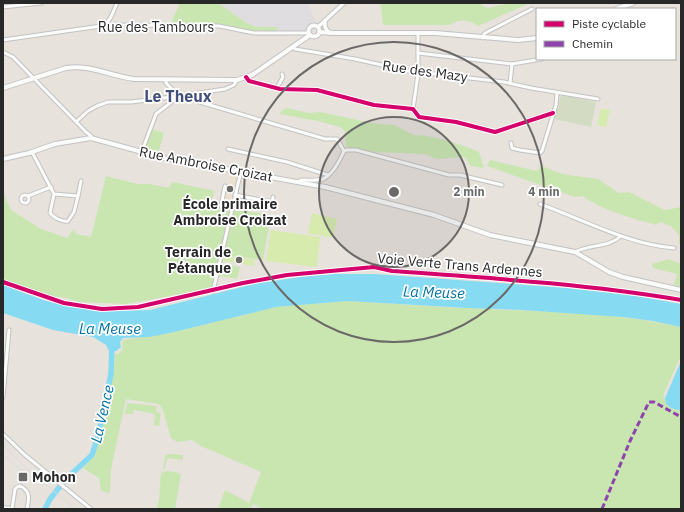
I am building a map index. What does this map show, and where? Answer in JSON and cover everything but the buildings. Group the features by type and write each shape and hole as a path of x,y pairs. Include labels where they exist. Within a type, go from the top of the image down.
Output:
{"main road":[{"path":"619,8 633,3"},
{"path":"309,34 309,28 311,25 315,25 319,30 329,33 435,33 518,40 536,38"},
{"path":"309,34 315,36 319,30"},
{"path":"3,88 74,66 86,67 124,78 166,80 237,80 252,75 293,47 309,34"},
{"path":"3,159 32,152 55,144 91,138"},
{"name":"Rue Ambroise Croizat","path":"91,138 164,158 325,187 434,215 490,234 575,252 609,272 623,278 681,290"},
{"path":"3,508 12,509"}],"street":[{"path":"3,7 41,3"},
{"path":"105,25 111,17 117,3"},
{"path":"319,30 342,4"},
{"path":"483,38 484,34 487,32 532,9"},
{"path":"111,17 113,25"},
{"path":"325,22 325,27 329,33"},
{"name":"Rue des Tambours","path":"3,40 105,25 219,26 254,33 309,34"},
{"path":"418,33 418,72 413,109 419,117 456,122 495,132 553,113"},
{"name":"Rue des Mazy","path":"293,47 295,49 418,72 510,83 558,93 598,99"},
{"path":"3,52 13,57 91,136 91,138"},
{"path":"418,52 512,64 536,60"},
{"path":"510,83 512,64"},
{"path":"277,88 283,76 282,74"},
{"path":"246,78 249,81 277,88 317,90 374,105 413,109"},
{"path":"166,80 166,83 179,96 325,139 337,139 344,151"},
{"path":"76,122 88,111 108,102 131,102 225,89 234,85 237,80"},
{"path":"511,143 512,148 516,150 542,152 558,93"},
{"path":"142,151 156,114 179,96"},
{"path":"228,149 287,162 328,175"},
{"path":"298,182 301,180 323,179 328,175 344,151 356,150 449,175 460,174 502,185"},
{"path":"32,152 54,194 50,213 64,222 68,221 74,212 81,181"},
{"path":"213,291 241,171"},
{"path":"225,186 221,206 231,209"},
{"path":"28,196 51,187"},
{"path":"54,194 78,196"},
{"path":"235,195 272,202"},
{"path":"271,207 273,197"},
{"path":"540,204 621,236 655,246 674,248"},
{"path":"575,252 605,245 621,236"},
{"path":"3,397 9,330"},
{"path":"3,434 20,451 91,509"},
{"path":"12,509 15,489 20,486 26,489 28,494 27,509"}],"shaded area":[{"path":"180,3 308,3 316,23 314,32 279,36 260,36 221,28 170,27"},
{"name":"École primaire Ambroise Croizat","path":"231,173 239,174 235,191 232,191 229,204 223,203 226,187 228,186"}],"green space":[{"path":"180,3 218,3 247,23 256,27 278,28 275,31 246,30 218,24 171,23"},
{"path":"379,3 481,3 482,6 488,8 511,3 530,3 478,26 471,22 464,21 449,25 383,25 381,6"},
{"path":"561,95 596,102 591,127 554,119"},
{"path":"288,108 308,113 320,112 371,123 394,125 414,135 446,140 479,152 484,168 470,166 465,157 437,159 424,154 375,152 346,147 345,131 340,127 318,121 279,114 284,109"},
{"path":"601,108 610,110 606,127 597,125"},
{"path":"151,129 164,133 158,153 144,150"},
{"path":"490,160 537,171 542,166 562,174 598,179 619,193 629,192 665,210 681,207 681,244 679,244 679,235 671,226 660,222 656,225 640,221 602,207 583,196 575,197 487,166"},
{"path":"106,176 138,184 149,184 169,188 172,182 215,191 210,207 229,212 234,209 276,216 274,221 269,226 263,260 224,255 223,264 240,267 237,279 216,275 213,288 126,304 79,302 62,297 55,297 3,280 3,192 11,210 41,229 67,238 74,229 76,234 91,237"},
{"path":"312,213 337,219 333,238 308,233"},
{"path":"271,230 320,237 317,267 266,261"},
{"name":"Terrain de Pétanque","path":"224,255 255,260 254,266 223,261"},
{"path":"669,259 681,264 681,287 674,285 677,274 653,268 652,264"},
{"path":"348,301 601,315 681,327 681,356 663,395 669,406 681,411 681,509 263,509 253,504 251,509 218,509 225,490 249,503 261,472 201,446 192,440 177,442 171,438 163,410 159,404 126,399 111,469 110,493 101,491 99,478 83,468 95,455 112,379 115,354 118,354 122,350 123,340 170,333 276,307"},
{"path":"128,403 157,406 156,412 161,413 159,426 154,425 155,414 134,410 133,414 125,414"},
{"path":"169,454 183,455 183,460 167,458 165,468 163,470 165,456"},
{"path":"166,471 181,474 175,509 157,508 161,473"}],"water":[{"name":"La Meuse","path":"335,274 375,274 567,288 636,296 681,304 681,327 623,317 348,301 276,307 170,333 149,337 123,338 120,342 121,348 117,351 109,351 106,345 93,337 53,330 3,313 3,285 43,300 62,305 108,311 150,310 254,284 300,277"},
{"path":"681,361 681,411 671,408 666,404 665,398"}],"waterway":[{"name":"La Vence","path":"45,509 50,499 66,479 92,455 98,436 111,374 112,344"}],"railway":[{"path":"3,446 35,476 76,509"},
{"path":"3,454 24,473"}],"marked path":[{"path":"602,509 630,441 649,402 654,402 681,417"}],"cycle path":[{"path":"246,77 249,81 280,89 317,90 374,105 413,109 419,117 456,122 495,132 553,113"},
{"name":"Voie Verte Trans Ardennes","path":"3,282 64,303 102,309 138,307 243,283 287,275 374,267 392,271 573,286 645,294 681,300"}],"place":[{"name":"École primaire Ambroise Croizat","path":"230,189"},
{"name":"Terrain de Pétanque","path":"239,260"},
{"name":"Mohon","path":"23,477"}],"district":[{"name":"Le Theux","path":"178,96"}]}
